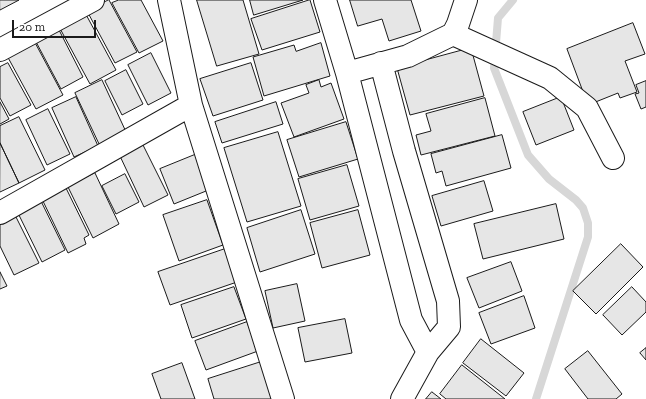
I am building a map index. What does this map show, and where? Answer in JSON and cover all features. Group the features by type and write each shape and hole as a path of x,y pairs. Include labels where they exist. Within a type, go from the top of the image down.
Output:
{"street":[{"path":"0,50 92,0"},
{"path":"168,0 191,105 283,399"},
{"path":"325,0 347,73 411,320 428,352"},
{"path":"462,38 458,24 466,0"},
{"path":"347,73 408,56 462,38 550,78 587,108 613,158"},
{"path":"381,63 404,151 448,301 449,327 428,352 402,399"},
{"path":"0,213 191,105"}],"building":[{"path":"0,0 19,0 0,10"},
{"path":"109,0 137,52 115,63 87,11"},
{"path":"119,0 141,0 163,41 139,53 112,3"},
{"path":"197,0 243,0 259,54 217,66"},
{"path":"250,0 303,0 254,15"},
{"path":"310,0 320,32 262,50 251,19"},
{"path":"350,0 411,0 421,31 389,41 382,19 358,26"},
{"path":"83,9 116,70 90,84 57,23"},
{"path":"633,23 645,54 625,61 637,92 620,98 618,93 588,105 567,49"},
{"path":"58,28 83,77 61,89 35,40"},
{"path":"32,37 63,95 36,109 5,52"},
{"path":"321,43 330,76 264,96 253,57 294,45 296,51"},
{"path":"471,48 484,96 410,115 397,68"},
{"path":"151,53 171,93 148,105 128,65"},
{"path":"8,63 31,105 10,116 0,98 0,67"},
{"path":"251,63 263,100 213,116 200,79"},
{"path":"126,70 143,104 122,115 105,81"},
{"path":"102,80 127,134 100,146 75,93"},
{"path":"319,80 321,87 331,83 344,119 294,137 281,103 309,93 306,85"},
{"path":"646,81 646,107 641,109 635,94 639,93 636,85"},
{"path":"76,97 98,146 74,157 52,108"},
{"path":"561,97 574,130 536,145 523,112"},
{"path":"485,98 495,136 421,155 416,135 431,131 426,114"},
{"path":"0,102 9,119 0,124"},
{"path":"276,102 283,124 222,143 215,122"},
{"path":"48,109 70,154 47,165 26,120"},
{"path":"19,117 45,170 19,183 0,143 0,126"},
{"path":"346,122 358,159 299,177 287,140"},
{"path":"278,132 301,206 247,222 224,148"},
{"path":"502,135 511,168 446,186 442,171 436,173 431,154"},
{"path":"0,143 19,183 0,192"},
{"path":"142,143 168,195 144,207 119,154"},
{"path":"197,154 211,189 174,204 160,169"},
{"path":"347,165 359,206 310,220 298,179"},
{"path":"95,173 119,224 93,238 68,187"},
{"path":"125,174 139,202 116,214 102,186"},
{"path":"484,181 493,211 441,226 432,196"},
{"path":"65,186 89,235 84,238 86,244 68,253 41,197"},
{"path":"39,197 65,250 42,262 16,209"},
{"path":"207,200 223,245 179,261 163,215"},
{"path":"556,204 564,239 483,259 474,224"},
{"path":"301,210 315,254 260,272 247,228"},
{"path":"358,210 370,255 322,268 310,223"},
{"path":"15,215 39,263 14,275 0,246 0,222"},
{"path":"621,244 643,267 596,314 573,291"},
{"path":"225,249 237,282 170,305 158,272"},
{"path":"511,262 522,291 479,308 467,278"},
{"path":"0,272 7,286 0,289"},
{"path":"297,284 305,321 273,328 265,291"},
{"path":"234,287 246,319 192,338 181,305"},
{"path":"632,287 646,302 646,312 622,335 603,315"},
{"path":"524,296 535,328 491,344 479,313"},
{"path":"345,319 352,353 305,362 298,328"},
{"path":"247,322 258,351 206,370 195,341"},
{"path":"481,339 524,373 506,396 463,363"},
{"path":"646,348 646,360 640,353"},
{"path":"588,351 622,394 616,399 588,399 565,369"},
{"path":"261,362 273,399 214,399 208,379"},
{"path":"182,363 195,399 161,399 152,374"},
{"path":"462,365 505,399 446,399 440,394"},
{"path":"432,392 441,399 426,399"}],"waterway":[{"path":"513,0 498,18 494,68 528,155 549,179 576,200 583,208 588,223 588,237 536,399"}]}
